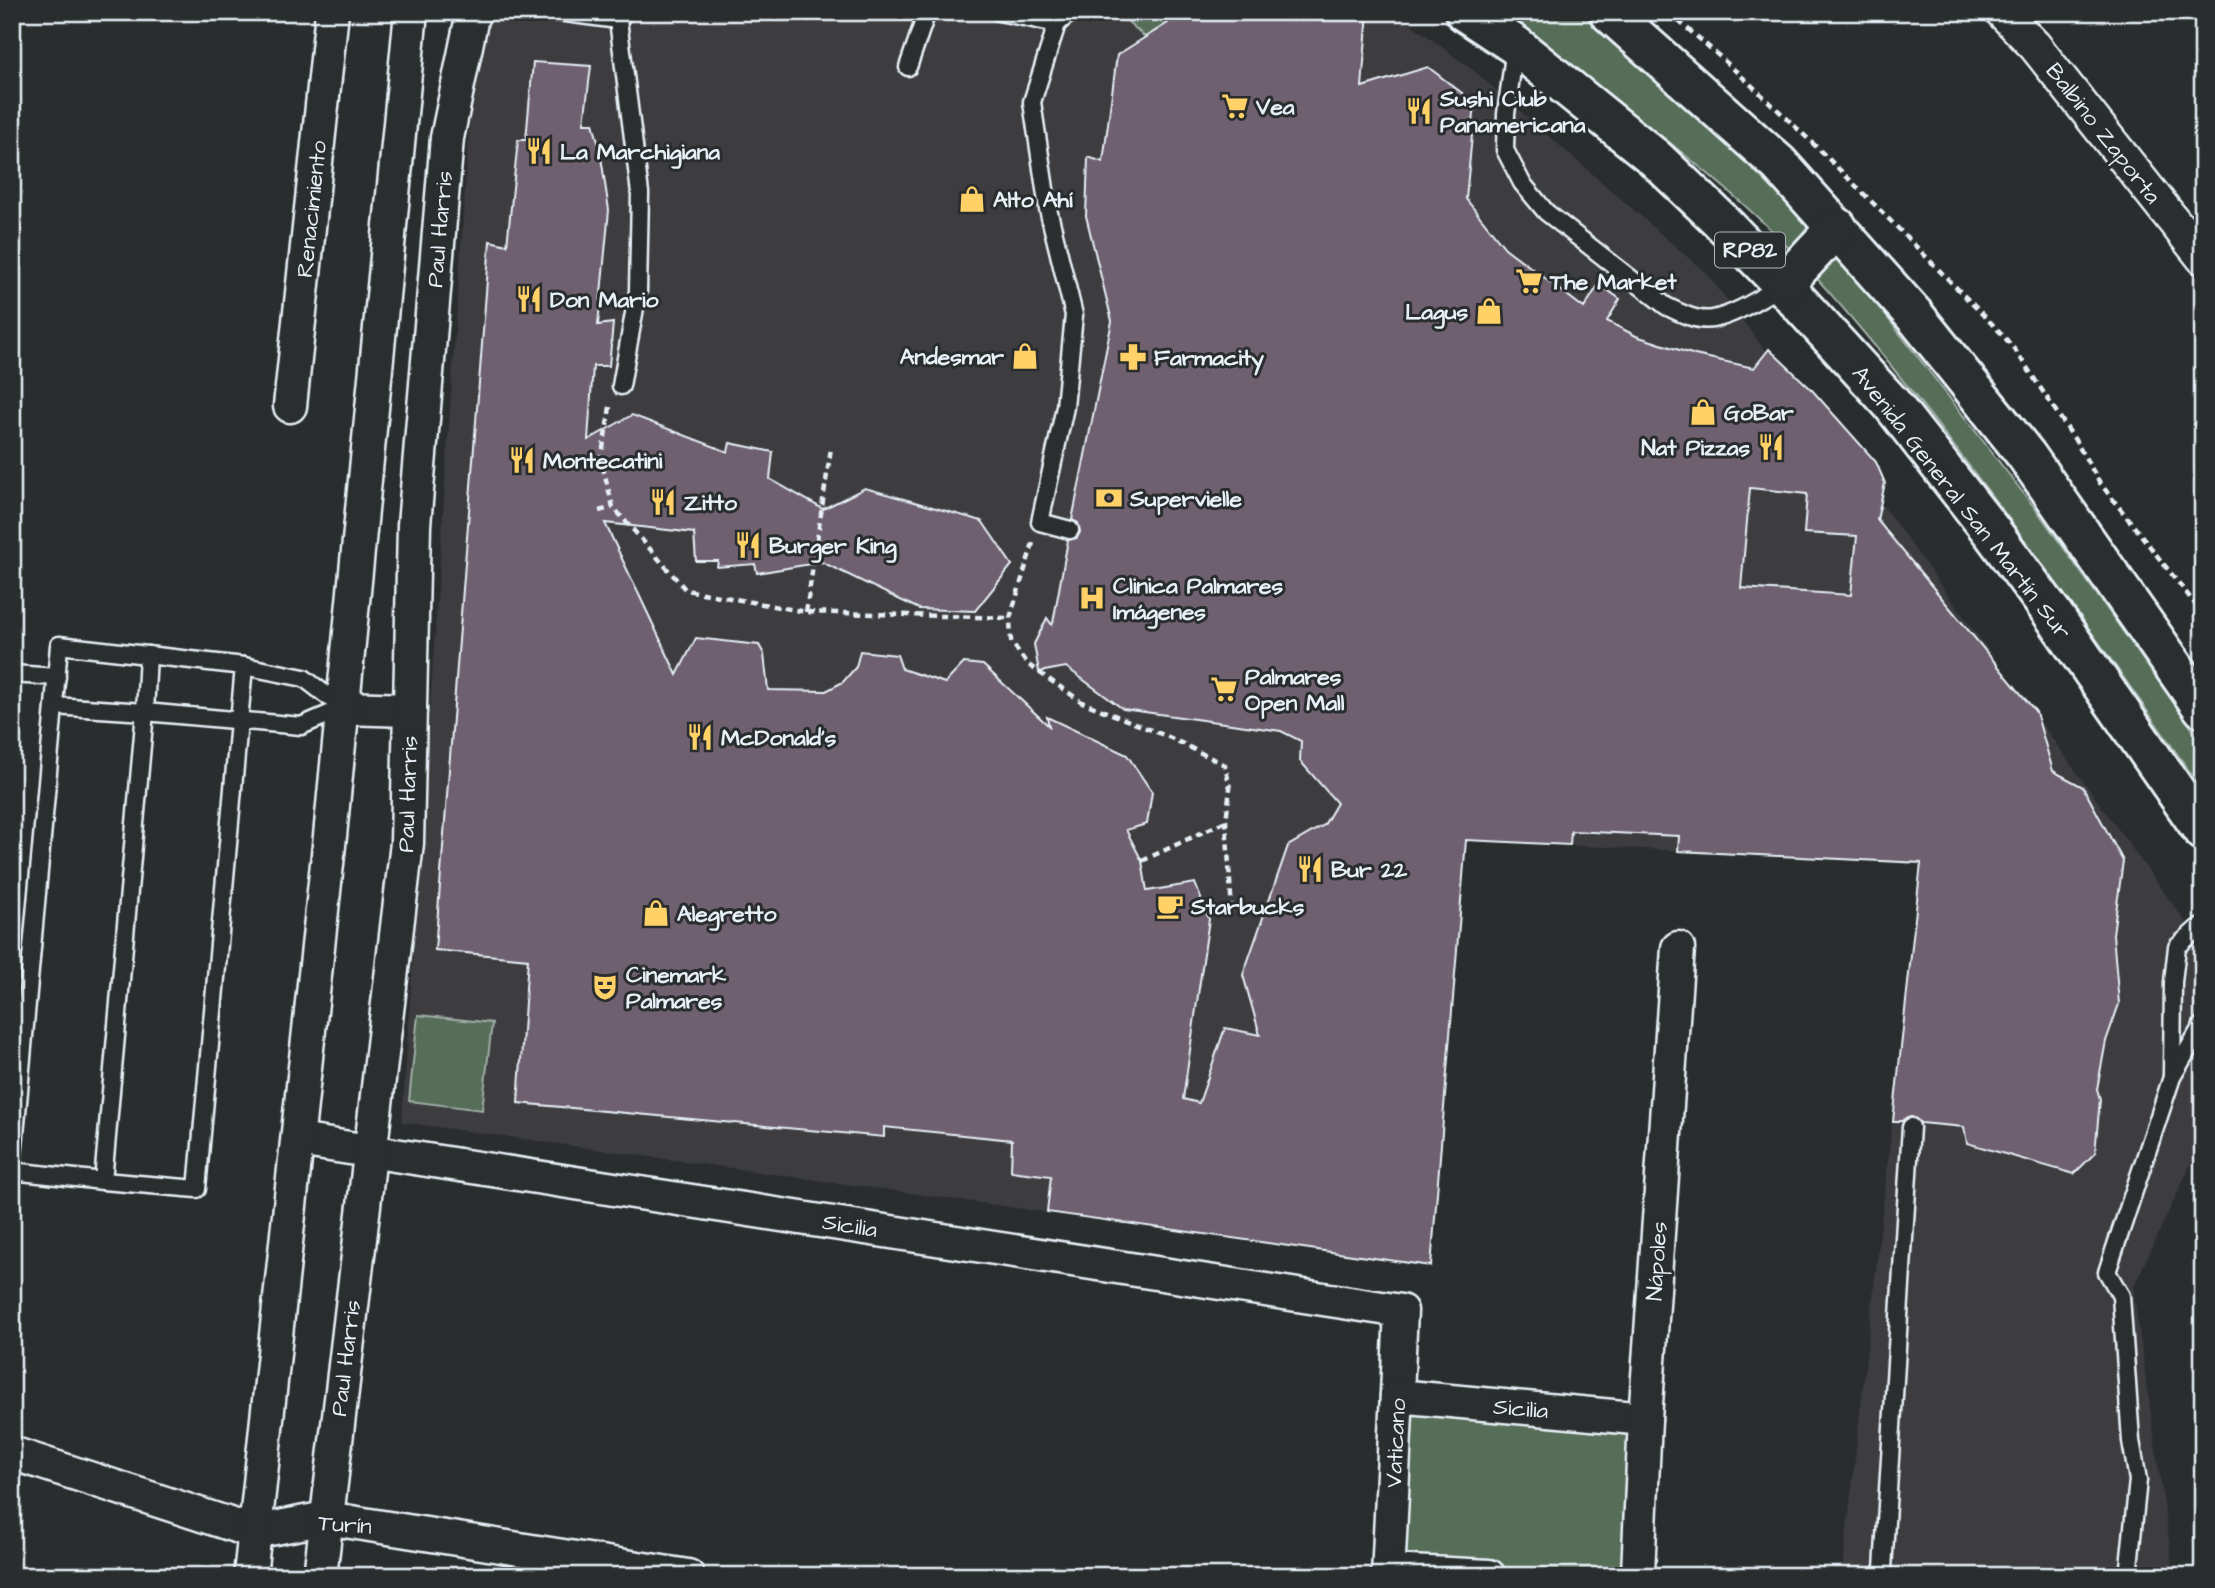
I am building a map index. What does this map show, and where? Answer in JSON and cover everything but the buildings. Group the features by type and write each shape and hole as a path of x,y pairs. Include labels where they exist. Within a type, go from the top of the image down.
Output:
{"main road":[{"name":"Avenida General San Martín Sur","path":"1465,12 1515,45 1655,158 1720,219 1891,403 2052,613 2203,831"},
{"path":"1609,12 1779,164 1915,316 2026,455 2203,708"},
{"path":"1783,285 1837,227"}],"street":[{"name":"Renacimiento","path":"290,406 332,12"},
{"path":"250,1576 343,708 411,12"},
{"name":"Paul Harris","path":"320,1576 407,843 412,550 447,138 473,12"},
{"name":"Balbino Zaporta","path":"2001,12 2035,46 2203,258"},
{"path":"2034,12 2035,46"},
{"path":"343,708 410,710"},
{"name":"Nápoles","path":"1636,1574 1678,948"},
{"name":"Sicilia","path":"298,1140 1401,1311"},
{"name":"Vaticano","path":"1388,1573 1401,1311"},
{"name":"Sicilia","path":"1398,1396 1645,1419"},
{"name":"Turín","path":"12,1453 254,1532 326,1518 688,1576"},
{"path":"1388,1573 1489,1576"}],"lane":[{"path":"558,12 622,16 639,193 639,291 621,386"},
{"path":"908,67 927,12"},
{"path":"999,12 1056,18 1070,12"},
{"path":"1056,18 1032,102 1048,209 1074,314 1065,407 1040,522 1070,530"},
{"path":"1515,45 1506,114 1505,150 1522,183 1546,212 1666,306 1686,316 1711,320 1741,308 1783,285"},
{"path":"54,706 145,712 239,720 301,726 343,708 304,678 243,666 59,645 12,1170 197,1189 239,720 243,666"},
{"path":"103,1181 148,655"},
{"path":"12,674 57,677"},
{"path":"2172,1077 2173,982 2177,947 2203,926"},
{"path":"2128,1576 2138,1480 2130,1428 2121,1296 2107,1272 2172,1077 2203,1024"},
{"path":"1885,1576 1883,1569 1911,1127"}],"path":[{"path":"621,386 610,405 601,460 613,507 686,590 806,612 1010,618"},
{"path":"806,612 831,448"},
{"path":"599,511 613,507"},
{"path":"1040,522 1010,618 1011,641 1027,664 1082,702 1171,738 1225,765 1230,788 1226,821 1232,911"},
{"path":"1142,861 1226,821"}],"shaded area":[{"name":"Palmares Open Mall","path":"495,12 1395,12 1474,71 1707,274 1881,503 2203,946 2203,1138 2133,1288 2174,1576 1842,1576 1921,863 1466,840 1431,1266 402,1122 473,69"}],"green space":[{"path":"1117,12 1169,12 1168,23 1145,37"},
{"path":"1496,12 1581,12 1748,164 1806,222 1862,285 2038,512 2203,744 2203,791 2090,630 1973,471 1879,351 1805,265 1726,189 1565,62"},
{"path":"20,840 12,904 12,841"},
{"path":"418,1015 492,1023 482,1110 409,1101"},
{"path":"1397,1396 1645,1419 1634,1576 1489,1576 1388,1571"}],"place":[{"name":"Vea","path":"1235,106"},
{"name":"Sushi Club Panamericana","path":"1419,111"},
{"name":"La Marchigiana","path":"539,151"},
{"name":"Alto Ahí","path":"972,199"},
{"name":"The Market","path":"1529,281"},
{"name":"Don Mario","path":"529,299"},
{"name":"Lagus","path":"1489,311"},
{"name":"Andesmar","path":"1025,356"},
{"name":"Farmacity","path":"1133,357"},
{"name":"GoBar","path":"1703,412"},
{"name":"Nat Pizzas","path":"1771,447"},
{"name":"Montecatini","path":"522,460"},
{"name":"Supervielle","path":"1109,498"},
{"name":"Zitto","path":"663,502"},
{"name":"Burger King","path":"748,545"},
{"name":"Clinica Palmares Imágenes","path":"1092,598"},
{"name":"Palmares Open Mall","path":"1224,689"},
{"name":"McDonald's","path":"700,737"},
{"name":"Bur 22","path":"1310,869"},
{"name":"Starbucks","path":"1170,906"},
{"name":"Alegretto","path":"656,913"},
{"name":"Cinemark Palmares","path":"605,987"}]}
